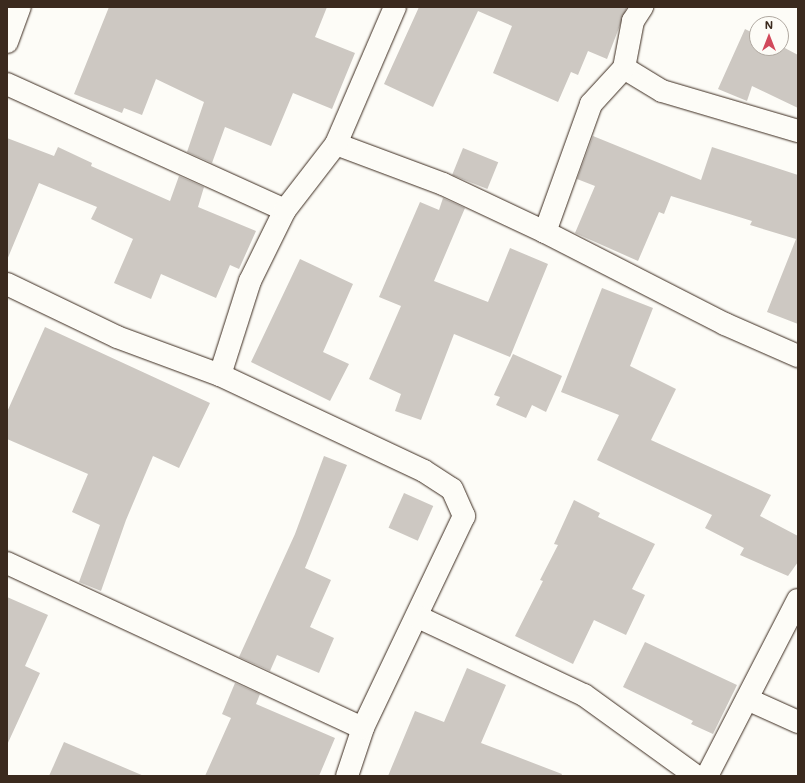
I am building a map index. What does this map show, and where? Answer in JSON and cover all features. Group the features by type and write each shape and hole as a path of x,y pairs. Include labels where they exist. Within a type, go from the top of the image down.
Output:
{"street":[{"path":"7,42 20,7"},
{"path":"220,375 250,281 285,210 336,144 395,7"},
{"path":"545,232 591,104 624,68 633,21 642,7"},
{"path":"624,68 662,91 798,131"},
{"path":"7,84 285,210"},
{"path":"336,144 443,184 545,232 725,324 798,356"},
{"path":"7,284 117,336 220,375 424,471 452,489 464,516 418,617 363,728 347,776"},
{"path":"7,562 363,728"},
{"path":"707,776 798,600"},
{"path":"418,617 584,695 696,776"},
{"path":"747,699 798,722"}],"building":[{"path":"109,7 327,7 315,37 355,53 332,109 293,93 271,146 225,127 212,163 187,152 204,102 156,79 142,115 124,108 122,113 74,94"},
{"path":"419,7 627,7 607,59 588,51 578,75 571,72 558,102 493,73 512,26 478,11 433,107 384,84"},
{"path":"745,29 749,31 749,56 789,56 789,50 798,55 798,108 752,86 747,101 718,89"},
{"path":"593,136 701,180 712,147 798,175 798,324 767,312 796,239 750,225 752,221 671,196 664,214 659,212 638,261 575,233 595,186 577,179"},
{"path":"7,138 54,156 58,147 92,163 91,166 170,201 179,176 204,187 198,207 256,231 239,269 230,265 216,298 161,274 151,299 114,283 133,239 91,219 97,207 39,183 7,260"},
{"path":"463,148 498,162 487,189 452,175"},
{"path":"443,198 465,208 434,281 488,302 510,248 548,264 510,357 454,334 421,420 395,411 401,394 369,379 401,306 379,297 420,202 439,210"},
{"path":"300,259 353,284 323,352 349,364 330,401 251,362"},
{"path":"602,288 653,308 630,366 676,389 651,440 771,495 760,516 798,536 798,562 788,576 740,555 744,548 705,528 712,515 597,460 619,415 561,392"},
{"path":"45,327 210,403 179,468 153,456 126,520 101,591 79,582 100,525 72,512 88,474 7,439 7,412"},
{"path":"513,354 562,376 546,412 532,405 526,418 496,405 500,397 494,395"},
{"path":"324,456 347,465 305,568 331,580 310,627 334,638 319,673 277,655 270,671 239,657 295,534"},
{"path":"404,493 433,506 418,541 389,528"},
{"path":"574,500 600,513 598,517 655,544 632,589 645,595 626,635 594,620 573,664 515,636 543,581 540,580 558,545 554,544"},
{"path":"7,597 48,615 25,666 40,673 7,745"},
{"path":"645,642 737,685 713,734 691,724 693,721 623,687"},
{"path":"467,668 506,685 481,743 562,774 561,776 388,776 415,711 444,722"},
{"path":"235,683 260,694 256,704 335,738 319,776 205,776 231,718 222,714"},
{"path":"64,742 144,776 49,776"}]}
